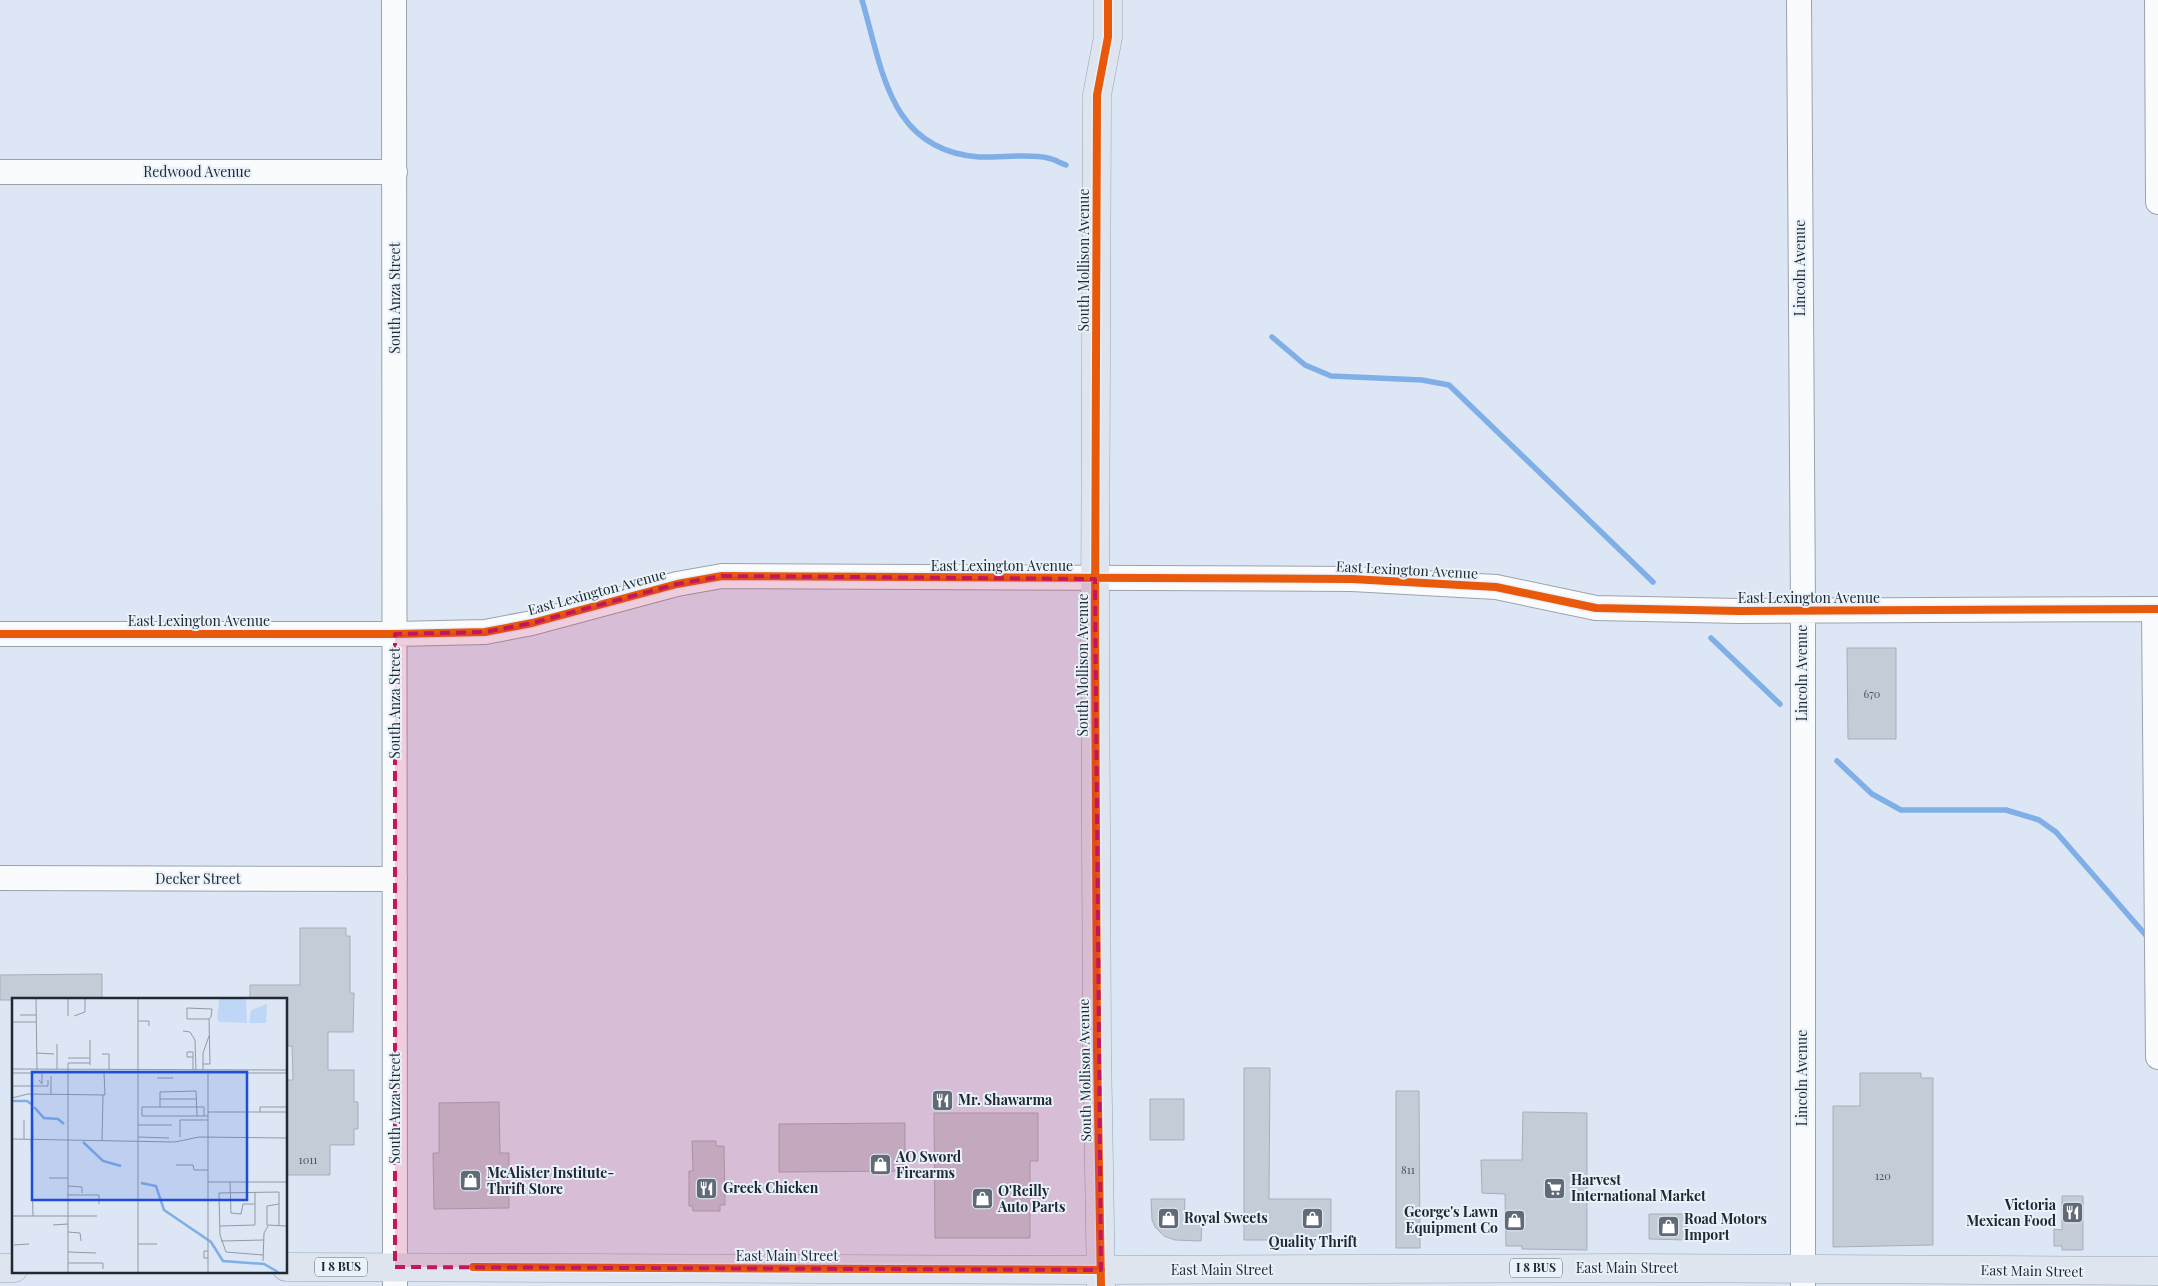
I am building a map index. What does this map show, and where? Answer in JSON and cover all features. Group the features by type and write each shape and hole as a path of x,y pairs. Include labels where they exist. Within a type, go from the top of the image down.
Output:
{"main road":[{"name":"South Mollison Avenue","path":"1101,1278 1097,1049 1095,579 1097,96 1108,37 1108,0"},
{"name":"East Main Street","path":"288,1267 395,1276 1101,1278 1803,1277 2116,1279 2158,1271"}],"street":[{"name":"South Anza Street","path":"394,0 395,1276"},
{"name":"Lincoln Avenue","path":"1799,0 1803,610 1803,1277"},
{"path":"2157,0 2158,202"},
{"name":"Redwood Avenue","path":"0,172 395,172"},
{"name":"East Lexington Avenue","path":"0,634 395,634 485,632 532,623 676,584 722,576 1352,579 1496,587 1596,608 1739,611 2156,609"},
{"path":"2156,609 2158,1058"},
{"name":"Decker Street","path":"0,878 395,879"}],"highlighted area":[{"path":"722,576 1095,579 1101,1270 395,1267 395,634 485,632 532,623 677,584"}],"building":[{"path":"1847,648 1896,648 1896,739 1848,739"},
{"path":"300,928 346,928 346,936 350,936 350,993 354,993 353,1032 328,1032 328,1070 354,1070 354,1102 358,1102 358,1129 354,1129 354,1145 330,1145 330,1175 288,1175 288,1080 293,1080 292,1046 288,1046 288,998 250,998 250,985 300,985"},
{"path":"102,974 102,998 12,998 12,1000 0,1000 0,975"},
{"path":"1244,1068 1270,1068 1269,1199 1331,1199 1331,1240 1244,1240"},
{"path":"1860,1073 1921,1073 1921,1078 1933,1078 1933,1245 1833,1247 1833,1106 1860,1106"},
{"path":"1396,1091 1419,1091 1420,1248 1396,1248"},
{"path":"1150,1099 1184,1099 1184,1140 1150,1140"},
{"path":"499,1102 500,1153 509,1153 509,1208 434,1209 433,1153 439,1153 439,1103"},
{"name":"Harvest International Market","path":"1523,1112 1587,1113 1587,1250 1522,1249 1522,1246 1506,1246 1505,1194 1482,1193 1481,1160 1522,1160"},
{"name":"O'Reilly Auto Parts","path":"934,1113 1038,1113 1038,1161 1030,1161 1030,1238 935,1238"},
{"path":"905,1123 905,1171 779,1172 779,1124"},
{"name":"Greek Chicken","path":"692,1141 716,1141 716,1146 724,1146 725,1205 720,1205 720,1211 693,1211 692,1206 689,1206 689,1171 693,1171"},
{"name":"Victoria Mexican Food","path":"2062,1196 2083,1196 2083,1250 2062,1250 2062,1246 2054,1246 2054,1229 2062,1230"},
{"name":"Royal Sweets","path":"1151,1199 1185,1199 1184,1221 1202,1222 1201,1241 1175,1240 1164,1236 1155,1227 1152,1220"},
{"name":"Road Motors Import","path":"1649,1214 1687,1214 1686,1240 1649,1239"}],"waterway":[{"path":"862,0 876,54 895,102 908,123 926,140 949,151 979,157 1041,157 1066,165"},
{"path":"1272,337 1305,365 1331,376 1422,380 1449,385 1653,582"},
{"path":"1711,638 1780,704"},
{"path":"1837,761 1872,794 1901,810 2006,810 2039,820 2056,832 2150,940"}],"cycle path":[{"path":"1101,1286 1097,1049 1095,624 1097,95 1108,37 1108,0"},
{"path":"0,634 395,634 485,632 532,623 677,584 722,576 1352,579 1496,587 1596,608 1739,611 2158,609"},
{"path":"473,1267 1101,1270"}],"place":[{"name":"Mr. Shawarma","path":"942,1100"},
{"name":"AO Sword Firearms","path":"880,1165"},
{"name":"McAlister Institute- Thrift Store","path":"471,1181"},
{"name":"Greek Chicken","path":"707,1188"},
{"name":"Harvest International Market","path":"1555,1188"},
{"name":"O'Reilly Auto Parts","path":"982,1199"},
{"name":"Victoria Mexican Food","path":"2072,1213"},
{"name":"Royal Sweets","path":"1168,1218"},
{"name":"Quality Thrift","path":"1313,1219"},
{"name":"George's Lawn Equipment Co","path":"1514,1220"},
{"name":"Road Motors Import","path":"1668,1227"}]}
